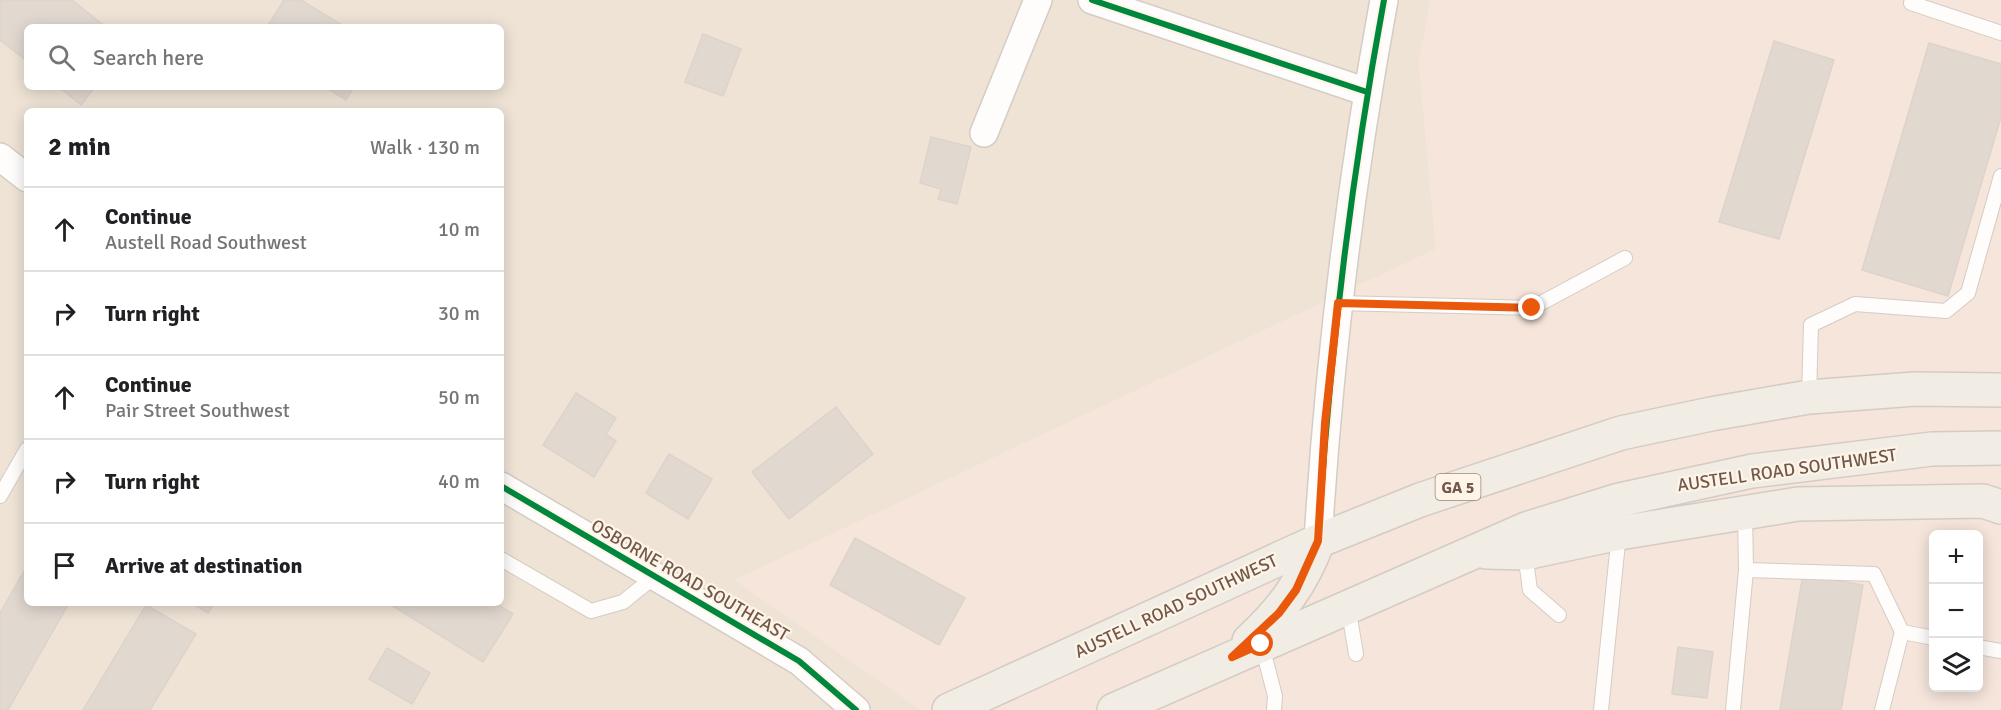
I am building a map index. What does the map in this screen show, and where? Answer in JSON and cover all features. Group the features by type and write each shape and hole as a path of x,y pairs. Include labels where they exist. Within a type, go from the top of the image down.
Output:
{"main road":[{"path":"1915,389 2001,372"},
{"name":"AUSTELL ROAD SOUTHWEST","path":"949,710 1318,541 1420,500 1622,434 1711,414 1809,397 1915,389 2001,390"},
{"name":"AUSTELL ROAD SOUTHWEST","path":"1114,710 1348,606 1547,522 1619,500 1752,471 1932,449 2001,448"},
{"path":"1475,552 1525,553 1619,533 1798,504 1983,501 2001,507"},
{"path":"1247,650 1296,590 1318,541"}],"street":[{"path":"984,133 1038,0"},
{"path":"1092,0 1367,92"},
{"path":"1318,541 1325,423 1338,303 1367,92 1384,0"},
{"path":"0,157 24,176"},
{"name":"OSBORNE ROAD SOUTHEAST","path":"504,488 799,661 856,710"}],"lane":[{"path":"1911,3 2001,33"},
{"path":"1809,397 1811,326 1855,304 1946,311 1968,293 2001,176"},
{"path":"1338,303 1532,308 1625,258"},
{"path":"0,496 24,454"},
{"path":"1732,710 1746,570 1745,513"},
{"path":"1601,710 1619,533"},
{"path":"1525,553 1530,590 1559,615"},
{"path":"504,561 591,611 623,602 654,577"},
{"path":"1746,570 1874,574 1902,632 1882,710"},
{"path":"1348,606 1356,654"},
{"path":"1902,632 1929,637"},
{"path":"1983,648 2001,651"},
{"path":"1247,650 1275,696 1274,710"}],"shaded area":[{"path":"0,0 1431,0 1419,62 1436,249 735,580 921,710 0,710"},
{"path":"1431,0 2001,0 2001,710 921,710 735,580 1436,249 1419,62"}],"building":[{"path":"0,0 72,0 102,24 24,24 24,59 0,40"},
{"path":"284,0 301,0 340,24 269,24"},
{"path":"703,34 741,49 723,96 685,82"},
{"path":"1774,41 1834,60 1779,239 1719,222"},
{"path":"1929,43 2001,64 2001,117 1948,296 1862,270"},
{"path":"63,90 93,90 81,105"},
{"path":"330,90 352,90 346,100"},
{"path":"931,137 971,147 957,204 938,199 941,189 920,183"},
{"path":"576,393 616,418 606,434 616,441 594,477 543,445"},
{"path":"836,407 873,454 789,519 752,472"},
{"path":"669,454 712,479 688,519 646,493"},
{"path":"855,538 965,598 939,645 830,585"},
{"path":"24,571 24,606 67,606 8,710 0,710 0,613"},
{"path":"1803,574 1863,585 1841,710 1780,710"},
{"path":"145,606 196,634 150,710 83,710"},
{"path":"196,606 212,606 208,613"},
{"path":"393,606 500,606 513,614 483,662"},
{"path":"1678,647 1713,652 1707,698 1672,694"},
{"path":"387,648 430,673 412,704 369,679"}],"cycle path":[{"path":"1092,0 1367,92"},
{"path":"1318,541 1328,405 1343,270 1361,135 1384,0"},
{"path":"504,488 799,661 856,710"}],"route":[{"path":"1261,644 1232,657 1279,613 1296,590 1309,566 1318,541 1325,423 1338,303 1532,308"}]}
